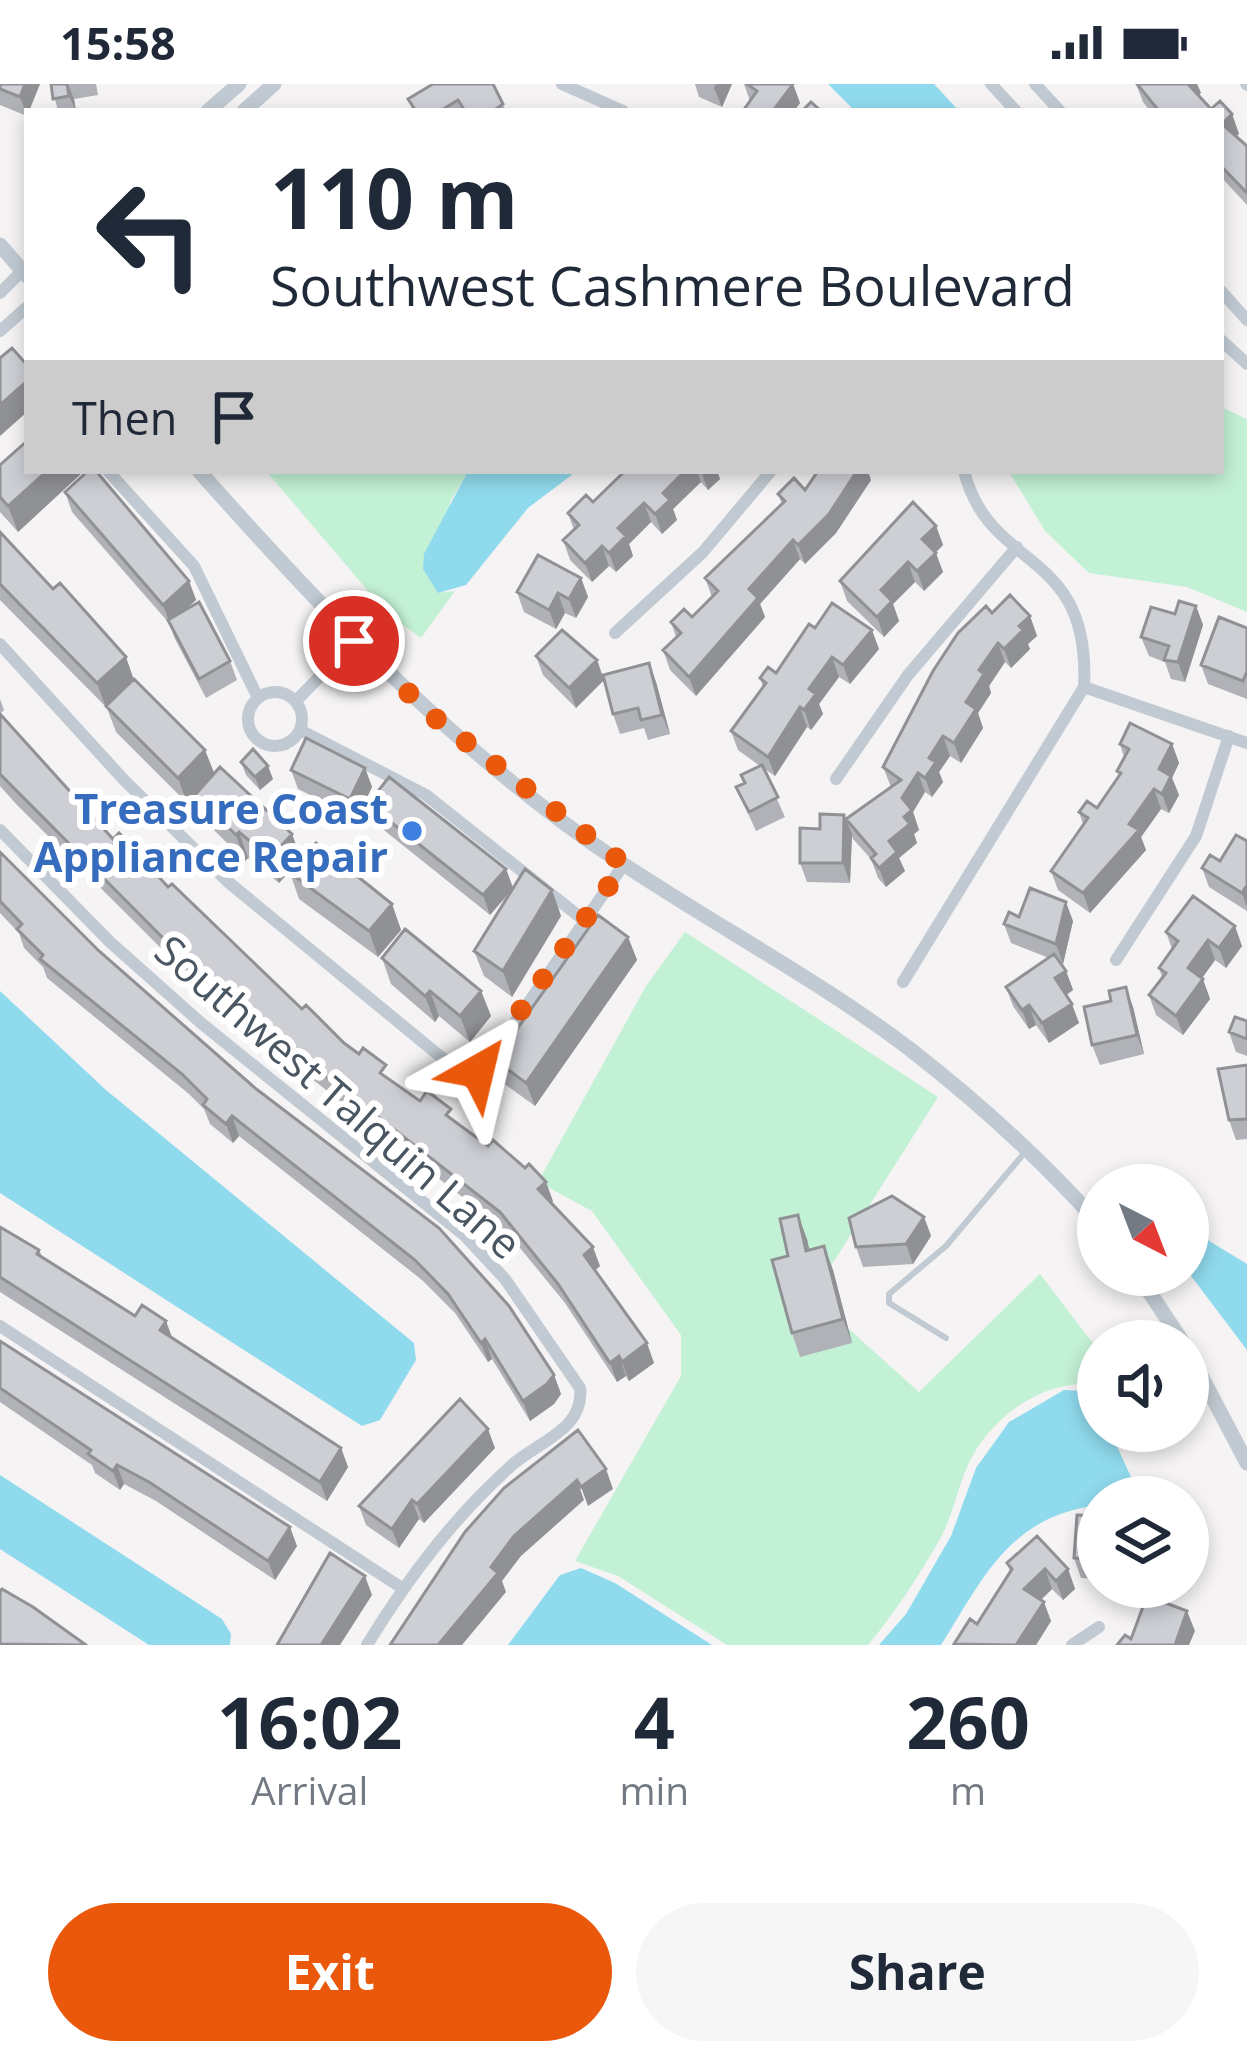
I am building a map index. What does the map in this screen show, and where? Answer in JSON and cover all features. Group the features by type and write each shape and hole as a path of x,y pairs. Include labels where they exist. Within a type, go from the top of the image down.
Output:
{"street":[{"path":"211,108 239,84"},
{"path":"247,108 274,84"},
{"path":"562,84 616,108"},
{"path":"992,84 1013,108"},
{"path":"1035,84 1057,108"},
{"path":"0,245 24,269"},
{"path":"0,293 24,273"},
{"path":"1224,294 1247,320"},
{"path":"0,331 24,310"},
{"path":"1224,343 1247,364"},
{"path":"111,474 194,566 258,698 249,720 259,740 284,744 300,730"},
{"path":"202,474 354,641 435,718 624,864 907,1047 1028,1149 1077,1201"},
{"path":"615,633 703,552 768,474"},
{"path":"903,982 1084,687 1082,637 1073,603 1049,573 991,526 970,496 965,474"},
{"path":"836,779 908,675 1017,548"},
{"path":"296,701 354,641"},
{"path":"0,644 124,780 227,881 464,1076 489,1060 624,864"},
{"path":"1084,687 1247,742"},
{"path":"258,698 280,692 296,701"},
{"path":"296,701 300,730"},
{"path":"300,730 426,795 585,921"},
{"path":"1116,960 1196,836 1229,736"},
{"name":"Southwest Talquin Lane","path":"0,830 110,942 201,1023 464,1235 505,1279 580,1388 582,1405 570,1423 518,1460 468,1506 402,1588 368,1645"},
{"path":"0,1326 402,1588"},
{"path":"1209,1391 1247,1463"},
{"path":"1072,1645 1099,1627"}],"lane":[{"path":"946,1339 889,1303 889,1294 946,1246 1028,1149"}],"green space":[{"path":"1224,408 1247,419 1247,612 1187,587 1089,573 1045,531 1011,475 1224,474"},
{"path":"269,474 466,474 450,502 438,593 455,591 421,638 387,613"},
{"path":"685,932 938,1097 812,1296 919,1392 1040,1274 1077,1322 1077,1385 1034,1397 988,1434 967,1467 941,1537 868,1645 727,1645 618,1576 575,1561 681,1376 681,1335 592,1211 538,1182 646,986"}],"water":[{"path":"828,84 934,84 956,108 852,108"},
{"path":"466,474 573,474 528,508 466,585 438,593 423,569 424,554"},
{"path":"0,991 106,1090 414,1343 416,1360 380,1420 362,1426 0,1193"},
{"path":"1209,1241 1247,1264 1247,1350 1206,1296"},
{"path":"1064,1390 1077,1391 1077,1452 1120,1452 1131,1476 1077,1476 1077,1510 1042,1522 1002,1554 941,1645 879,1645 906,1614 951,1536 976,1468 1009,1422"},
{"path":"0,1475 222,1619 231,1634 230,1645 149,1645 0,1549"},
{"path":"581,1568 615,1583 712,1645 508,1645 560,1575"}],"building":[{"path":"0,84 25,84 20,97 0,89"},
{"path":"51,84 67,84 69,96 53,99"},
{"path":"433,84 493,84 503,104 463,108 458,100 445,108 414,108 408,99"},
{"path":"747,84 793,84 775,108 745,108 757,91"},
{"path":"1137,84 1188,84 1210,108 1157,108"},
{"path":"1220,101 1232,114 1224,122 1224,108 1212,108"},
{"path":"1224,126 1247,146 1247,193 1224,169"},
{"path":"12,348 24,362 24,384 0,405 0,358"},
{"path":"24,444 24,474 44,474 8,506 0,497 0,465"},
{"path":"85,474 99,474 189,581 163,605 65,492"},
{"path":"622,474 682,474 663,493 670,500 655,514 644,503 618,528 626,536 609,553 602,546 585,563 563,540 579,525 568,513 586,495 593,502"},
{"path":"816,474 855,474 829,514 798,545 793,540 749,589 758,598 689,677 663,650 681,633 671,622 684,609 692,617 718,591 705,578 785,501 778,494 794,478 805,490"},
{"path":"913,502 936,526 922,539 936,553 917,571 908,562 881,590 892,601 877,617 840,581"},
{"path":"0,532 53,589 60,583 126,657 97,683 0,584"},
{"path":"538,555 581,578 569,599 558,593 549,610 517,592"},
{"path":"1010,595 1030,616 1004,649 998,643 979,670 984,674 966,702 976,709 954,743 943,736 929,758 936,762 925,778 918,773 902,798 912,810 904,817 910,824 889,841 897,852 879,868 871,858 876,854 846,819 901,780 883,767 933,671 958,633 986,606 992,613"},
{"path":"1179,601 1196,606 1178,662 1164,660 1169,646 1141,637 1151,607 1175,614"},
{"path":"199,602 230,661 199,679 168,620"},
{"path":"832,603 872,630 843,665 832,657 809,689 816,694 804,710 800,707 768,757 731,731 766,683 760,678 768,667 776,673 809,624 815,628"},
{"path":"1219,617 1247,628 1243,681 1201,665"},
{"path":"562,630 597,660 569,688 536,656"},
{"path":"649,663 662,715 641,720 638,708 613,714 603,675"},
{"path":"134,679 205,750 178,778 106,706"},
{"path":"0,714 113,839 119,833 168,887 172,884 302,1009 306,1005 359,1054 363,1048 386,1065 380,1073 420,1101 427,1091 451,1109 446,1115 488,1146 493,1140 525,1168 529,1164 546,1182 538,1189 593,1247 584,1255 647,1343 622,1362 619,1356 610,1363 558,1284 500,1212 300,1056 161,936 0,774"},
{"path":"1130,723 1172,744 1159,769 1171,776 1162,794 1154,789 1129,824 1139,830 1083,893 1051,871 1088,818 1079,812 1087,801 1097,808 1121,773 1117,771 1129,749 1120,744"},
{"path":"306,738 365,768 350,799 291,770"},
{"path":"253,749 268,766 255,777 241,762"},
{"path":"762,765 778,797 749,812 736,787 745,783 741,775"},
{"path":"220,767 292,834 270,858 239,832 236,835 195,795"},
{"path":"389,777 506,869 483,895 368,804"},
{"path":"820,814 844,815 843,863 800,863 800,828 820,829"},
{"path":"1236,835 1247,841 1247,885 1242,893 1202,868 1210,855 1220,861"},
{"path":"316,843 392,904 369,931 290,873"},
{"path":"0,852 99,951 255,1088 439,1228 509,1306 554,1375 547,1384 523,1401 485,1339 481,1343 448,1294 415,1260 232,1116 226,1124 203,1105 207,1099 182,1074 40,959 43,955 17,929 22,924 0,901"},
{"path":"525,869 552,890 503,971 474,951"},
{"path":"1030,888 1066,902 1056,944 1004,924 1009,912 1019,917"},
{"path":"1193,896 1235,926 1219,948 1208,940 1188,968 1203,979 1176,1016 1149,995 1166,973 1159,968 1178,941 1166,932"},
{"path":"598,915 628,937 526,1083 495,1060"},
{"path":"405,929 481,991 460,1016 430,991 425,996 382,958"},
{"path":"1054,954 1066,971 1055,978 1072,1004 1042,1023 1029,1005 1022,1010 1006,987"},
{"path":"1126,987 1137,1035 1092,1045 1084,1007 1111,1001 1109,991"},
{"path":"1235,1017 1247,1021 1247,1039 1229,1032"},
{"path":"1247,1065 1247,1119 1229,1120 1218,1069"},
{"path":"892,1196 924,1217 906,1244 856,1247 849,1218"},
{"path":"798,1215 806,1251 824,1246 843,1319 792,1333 772,1260 788,1256 780,1219"},
{"path":"0,1227 135,1316 142,1305 166,1321 160,1330 341,1448 320,1482 0,1277"},
{"path":"0,1341 290,1527 268,1561 149,1482 117,1465 113,1471 88,1454 91,1450 0,1388"},
{"path":"460,1399 488,1429 417,1504 412,1500 392,1529 359,1506"},
{"path":"578,1430 606,1469 581,1487 577,1480 514,1536 491,1567 498,1573 438,1645 390,1645 465,1532 504,1488"},
{"path":"1037,1536 1068,1569 1056,1581 1045,1569 1024,1589 1044,1602 1016,1645 954,1644 970,1619 977,1624 1012,1569 1007,1563"},
{"path":"330,1553 365,1576 321,1645 277,1645"},
{"path":"2,1589 33,1607 86,1645 0,1644"},
{"path":"1143,1608 1187,1611 1175,1645 1117,1645 1125,1635 1131,1639"}],"place":[{"name":"Treasure Coast Appliance Repair","path":"412,831"}],"route":[{"path":"354,641 435,718 624,864 478,1071"}]}
